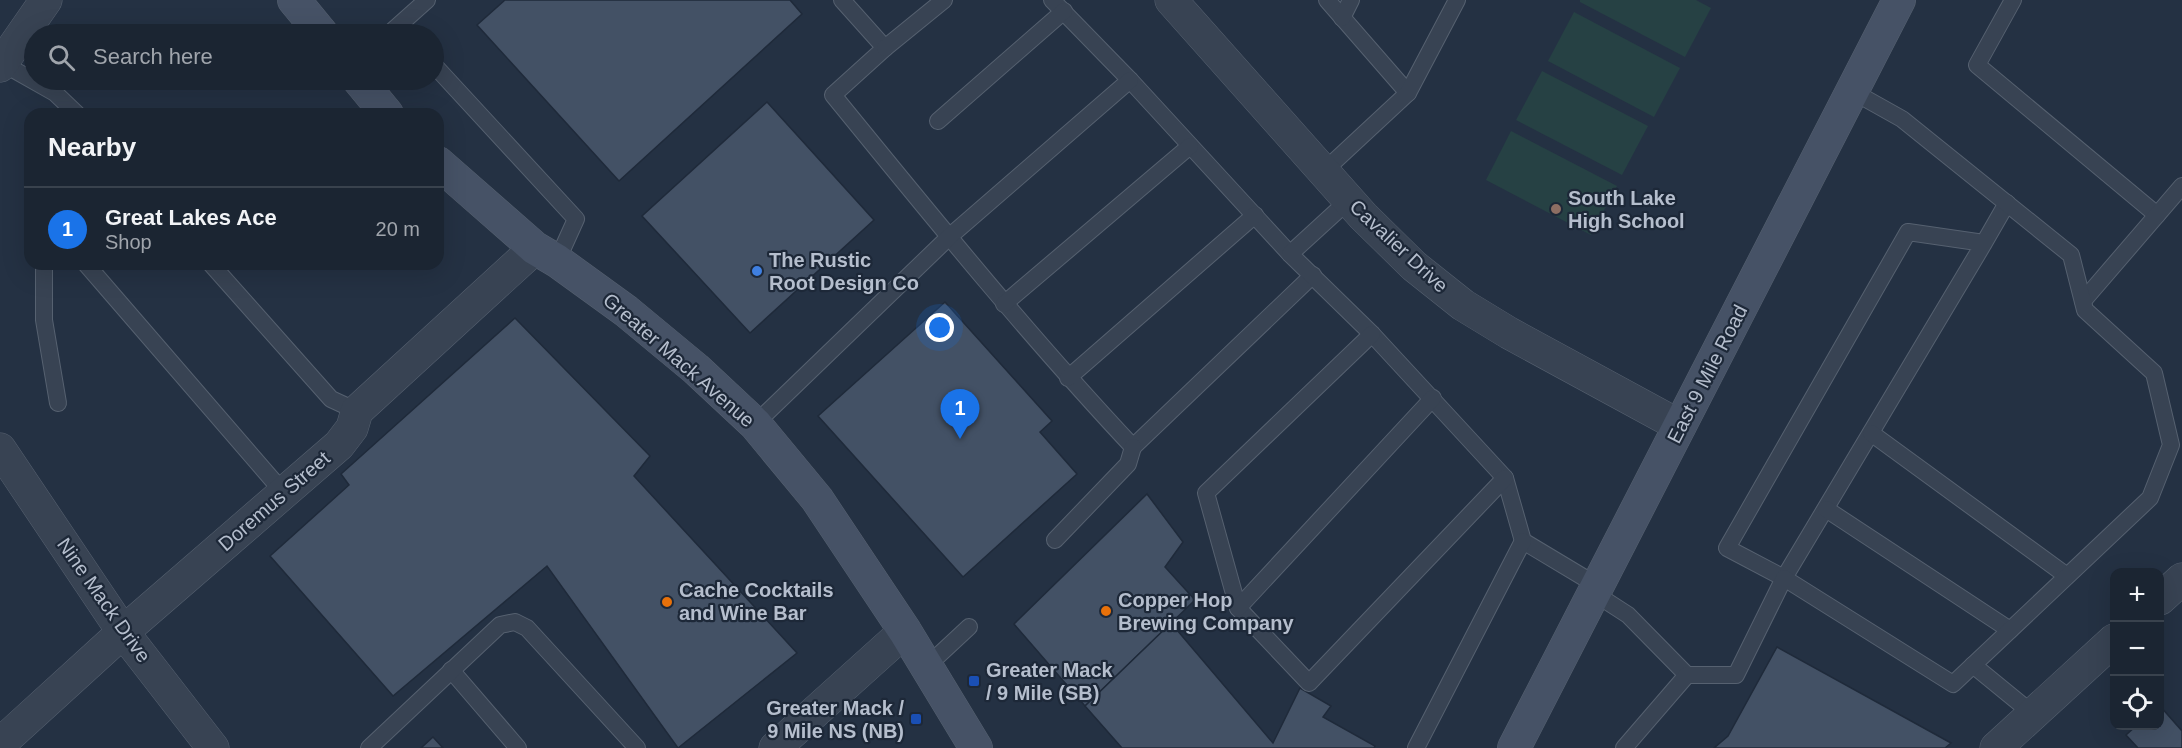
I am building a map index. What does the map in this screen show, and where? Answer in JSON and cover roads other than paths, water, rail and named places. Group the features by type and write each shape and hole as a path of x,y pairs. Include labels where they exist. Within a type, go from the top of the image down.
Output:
{"street":[{"path":"1,55 40,0"},
{"path":"26,24 46,0"},
{"path":"294,0 314,24"},
{"name":"Cavalier Drive","path":"1171,0 1349,200 1414,266 1463,305 1509,333 1680,426"},
{"name":"East 9 Mile Road","path":"1514,748 1899,0"},
{"path":"1,55 24,27"},
{"path":"367,90 382,108"},
{"name":"Greater Mack Avenue","path":"444,168 546,255 627,311 696,369 755,424 817,499 905,631 976,748"},
{"name":"Doremus Street","path":"0,744 123,632 339,445 352,428 357,411 546,255"},
{"name":"Nine Mack Drive","path":"0,448 123,632 213,748"},
{"path":"2164,595 2182,579"},
{"path":"775,748 905,631"},
{"path":"1996,748 2110,645"}],"lane":[{"path":"404,24 427,0"},
{"path":"842,0 885,48"},
{"path":"944,0 833,94 1004,304 1132,447"},
{"path":"1327,0 1408,93"},
{"path":"1342,18 1351,0"},
{"path":"1324,171 1408,93 1457,0"},
{"path":"2013,0 1977,65 2157,214"},
{"path":"938,121 1058,6 1130,80 1290,254 1372,334 1504,478 1523,541 1596,589 1628,615 1687,675 1736,675 1784,578 2007,204"},
{"path":"1,55 24,71"},
{"path":"444,76 576,219 546,255"},
{"path":"755,424 949,237 1130,80"},
{"path":"51,90 70,108"},
{"path":"1852,91 1902,119 2071,255 2085,310 2154,373 2171,445 2150,498 1953,684 1784,578 1727,548 1908,232 1984,243"},
{"path":"1004,304 1190,146"},
{"path":"2083,301 2182,186"},
{"path":"1290,254 1349,200"},
{"path":"1068,378 1255,215"},
{"path":"44,270 44,320 58,403"},
{"path":"91,270 283,492"},
{"path":"216,270 331,399 357,411"},
{"path":"1055,540 1128,464 1132,447 1312,275"},
{"path":"1372,334 1206,494 1238,608 1309,683 1504,478"},
{"path":"1238,608 1433,399"},
{"path":"1871,433 2067,576"},
{"path":"1826,508 2010,630"},
{"path":"1416,748 1523,541"},
{"path":"369,748 500,625 515,622 527,628 637,748"},
{"path":"926,667 969,627"},
{"path":"1973,665 2033,714"},
{"path":"451,670 519,748"},
{"path":"1624,748 1687,675"}],"place":[{"name":"South Lake High School","path":"1556,209"},
{"name":"The Rustic Root Design Co","path":"757,271"},
{"name":"Great Lakes Ace","path":"960,439"},
{"name":"Cache Cocktails and Wine Bar","path":"667,602"},
{"name":"Copper Hop Brewing Company","path":"1106,611"},
{"name":"Greater Mack / 9 Mile (SB)","path":"974,681"},
{"name":"Greater Mack / 9 Mile NS (NB)","path":"916,719"}]}
